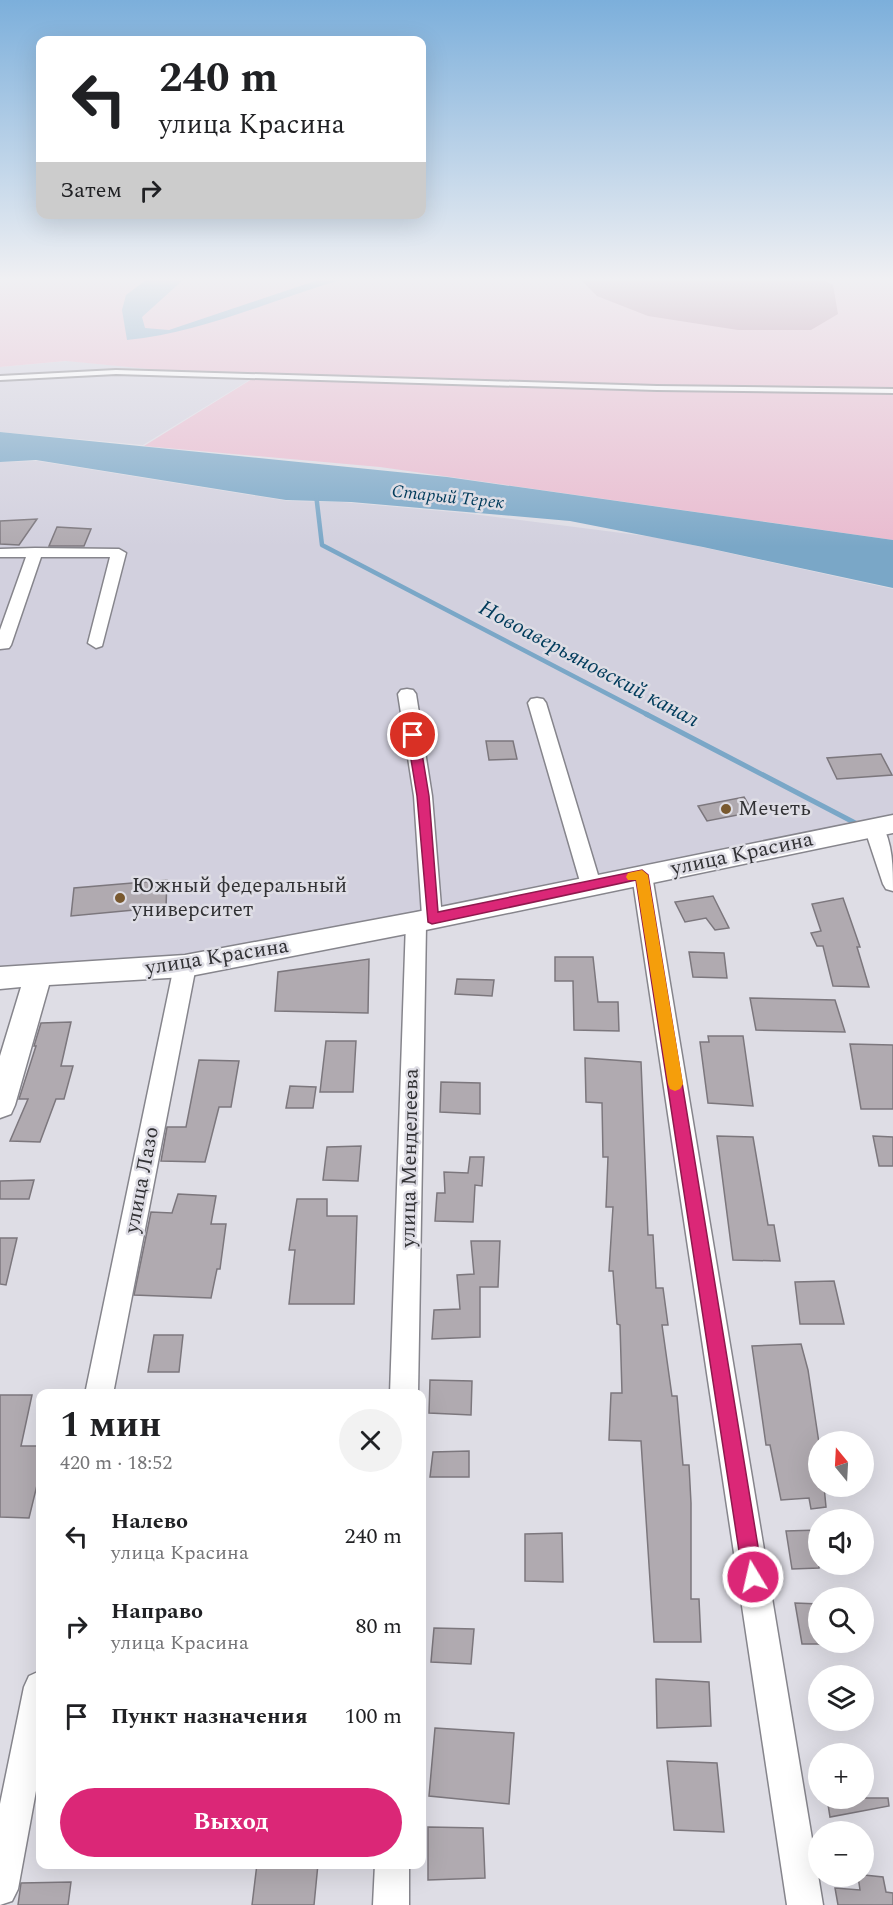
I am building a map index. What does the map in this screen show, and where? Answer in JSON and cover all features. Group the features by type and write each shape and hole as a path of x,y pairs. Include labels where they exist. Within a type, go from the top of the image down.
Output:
{"street":[{"path":"3,645 35,552"},
{"path":"0,553 119,553 96,644"},
{"path":"406,694 423,796 424,920"},
{"path":"537,703 591,885"},
{"path":"883,825 893,884"},
{"name":"улица Красина","path":"0,978 185,966 424,920 883,825"},
{"path":"642,875 805,1905"},
{"name":"улица Менделеева","path":"404,1389 424,920"},
{"name":"улица Лазо","path":"100,1389 185,966"},
{"path":"0,1105 38,977"},
{"path":"0,1889 36,1707"},
{"path":"391,1905 392,1869"}],"lane":[{"path":"0,378 116,372 657,388 893,391"}],"shaded area":[{"path":"0,369 148,369 251,379 143,445 0,432"},
{"path":"148,369 893,369 893,540 380,467 144,446 252,379"},
{"path":"38,461 288,501 341,502 464,513 661,538 893,589 893,824 154,968 0,974 0,462"}],"water":[{"name":"Старый Терек","path":"0,432 447,477 893,540 893,588 570,521 351,502 286,500 36,460 0,462"}],"building":[{"path":"37,519 19,545 0,544 0,521"},
{"path":"57,527 91,529 84,546 49,546"},
{"path":"486,741 513,741 517,759 489,760"},
{"path":"881,754 892,775 837,779 827,758"},
{"name":"Мечеть","path":"744,797 753,812 707,821 698,806"},
{"name":"Южный федеральный университет","path":"167,880 166,907 71,916 74,888"},
{"path":"713,896 729,928 715,930 706,918 685,922 675,902"},
{"path":"843,898 860,947 857,947 869,987 833,986 823,946 817,946 811,933 821,931 812,904"},
{"path":"689,952 724,953 727,978 693,977"},
{"path":"555,957 593,957 598,1002 618,1002 619,1031 574,1030 573,981 555,981"},
{"path":"369,959 368,1013 275,1011 278,972"},
{"path":"457,979 494,980 492,996 455,994"},
{"path":"750,998 835,1000 845,1032 756,1030"},
{"path":"71,1022 61,1066 73,1066 64,1099 56,1099 40,1142 10,1141 28,1099 19,1099 41,1023"},
{"path":"708,1036 743,1036 753,1106 708,1103 700,1042 709,1042"},
{"path":"326,1041 356,1041 353,1092 320,1092"},
{"path":"850,1044 893,1045 893,1109 861,1109"},
{"path":"585,1058 641,1062 648,1235 653,1235 656,1288 663,1288 668,1325 662,1325 672,1396 677,1396 683,1465 689,1465 691,1599 699,1599 701,1642 654,1642 641,1441 609,1440 611,1393 622,1393 620,1325 617,1324 613,1271 609,1271 613,1207 606,1207 608,1157 603,1157 602,1103 586,1102"},
{"path":"199,1060 239,1061 231,1107 219,1107 205,1162 161,1161 167,1127 186,1127"},
{"path":"441,1082 480,1083 480,1114 440,1112"},
{"path":"290,1086 316,1087 313,1108 286,1108"},
{"path":"717,1136 753,1137 768,1225 774,1225 780,1261 733,1260"},
{"path":"873,1136 893,1137 893,1166 879,1166"},
{"path":"361,1146 358,1181 323,1180 327,1147"},
{"path":"470,1157 484,1157 482,1186 475,1185 473,1222 435,1221 437,1193 445,1193 444,1172 468,1173"},
{"path":"34,1180 29,1199 0,1199 0,1181"},
{"path":"178,1194 216,1196 211,1224 226,1224 220,1269 217,1269 211,1298 134,1295 151,1212 172,1213"},
{"path":"297,1199 327,1199 327,1216 357,1216 354,1304 289,1304 295,1250 289,1250"},
{"path":"0,1238 17,1238 6,1285 0,1284"},
{"path":"471,1241 500,1241 498,1287 480,1287 480,1337 432,1339 434,1310 460,1309 457,1275 474,1274"},
{"path":"834,1281 844,1324 800,1324 795,1282"},
{"path":"154,1335 183,1335 179,1372 148,1372"},
{"path":"801,1344 808,1370 817,1431 808,1431 808,1497 825,1497 826,1507 811,1509 809,1498 781,1500 770,1445 766,1445 752,1346"},
{"path":"430,1380 472,1381 471,1415 429,1413"},
{"path":"0,1395 32,1395 21,1446 36,1446 36,1489 29,1518 0,1517"},
{"path":"469,1451 469,1477 430,1477 433,1452"},
{"path":"808,1530 808,1568 792,1569 786,1531"},
{"path":"562,1533 563,1582 525,1581 525,1534"},
{"path":"795,1603 808,1604 808,1644 802,1644"},
{"path":"434,1628 474,1629 471,1664 431,1662"},
{"path":"656,1679 709,1682 711,1726 657,1728"},
{"path":"435,1728 514,1733 509,1804 429,1796"},
{"path":"667,1761 717,1763 724,1832 674,1830"},
{"path":"874,1798 888,1798 889,1806 874,1809"},
{"path":"829,1809 873,1809 830,1817"},
{"path":"428,1827 483,1828 485,1878 428,1880"},
{"path":"256,1869 318,1869 314,1905 252,1905"},
{"path":"874,1876 883,1877 886,1892 893,1893 893,1905 838,1905 835,1888 860,1890 860,1887 874,1887"},
{"path":"71,1882 68,1905 18,1905 21,1883"}],"waterway":[{"name":"Новоаверьяновский канал","path":"316,494 322,545 648,715"},
{"name":"Новоаверьяновский канал","path":"646,714 861,826"}],"slow traffic":[{"path":"632,877 642,875 675,1084"}],"place":[{"name":"Мечеть","path":"726,809"},
{"name":"Южный федеральный университет","path":"120,898"}],"route":[{"path":"413,735 423,796 432,919 642,875 753,1577"}]}
